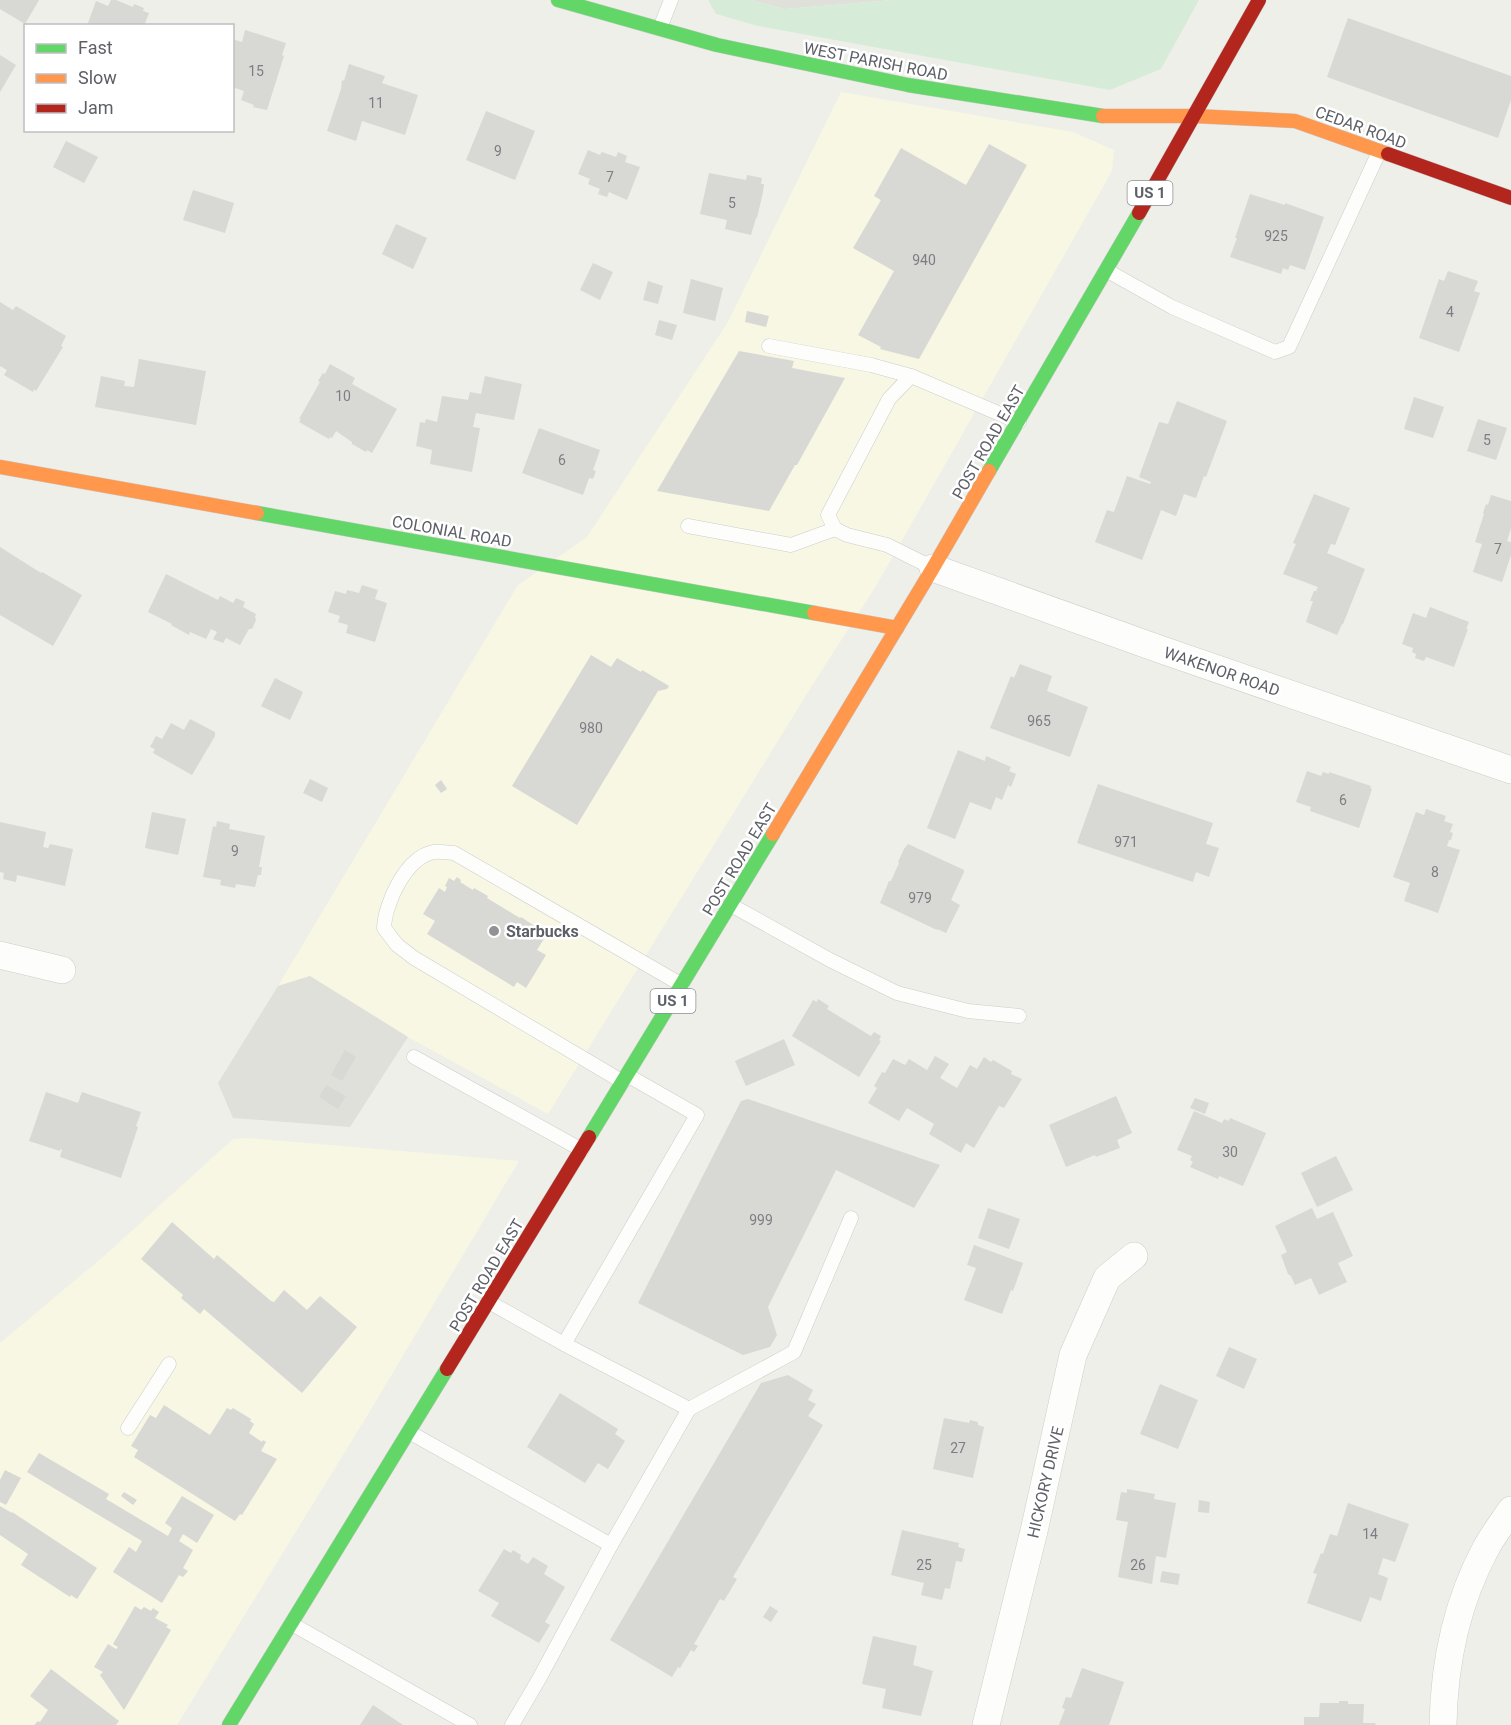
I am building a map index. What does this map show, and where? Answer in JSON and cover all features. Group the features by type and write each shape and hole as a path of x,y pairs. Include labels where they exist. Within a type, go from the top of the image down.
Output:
{"main road":[{"name":"WEST PARISH ROAD","path":"558,0 721,45 908,86 1105,116 1194,116"},
{"name":"POST ROAD EAST","path":"229,1725 582,1150 933,568 1106,270 1258,0"},
{"name":"CEDAR ROAD","path":"1194,116 1295,121 1511,198"},
{"name":"COLONIAL ROAD","path":"0,467 897,628"}],"street":[{"name":"WAKENOR ROAD","path":"933,568 1162,650 1511,770"},
{"path":"0,955 62,970"},
{"name":"HICKORY DRIVE","path":"986,1725 1034,1531 1074,1355 1107,1278 1134,1256"},
{"path":"1443,1725 1450,1652 1459,1613 1486,1547 1511,1510"}],"lane":[{"path":"660,28 671,0"},
{"path":"1106,270 1172,307 1275,352 1289,347 1379,152"},
{"path":"769,346 871,365 911,376 1019,422"},
{"path":"911,376 889,399 828,515 835,529 847,535 887,545 933,568"},
{"path":"688,526 790,545 835,529"},
{"path":"564,1344 697,1115 625,1079 414,958 397,945 388,934 384,928 384,917 406,871 420,858 434,852 454,853 682,985"},
{"path":"731,905 830,960 897,993 968,1011 1019,1016"},
{"path":"414,1057 582,1150"},
{"path":"512,1725 689,1409 794,1352 851,1218"},
{"path":"489,1302 689,1409"},
{"path":"128,1428 169,1364"},
{"path":"410,1432 611,1545"},
{"path":"292,1623 470,1725"}],"shaded area":[{"path":"708,0 752,0 784,9 894,0 1199,0 1161,69 1110,90 758,26 716,14"},
{"path":"752,0 894,0 784,9"},
{"path":"841,92 1073,132 1114,150 1112,171 876,586 813,684 548,1114 408,1037 310,976 278,986 518,585 587,537 728,322"},
{"path":"310,976 408,1037 350,1127 233,1118 218,1083 278,986"},
{"path":"247,1138 519,1161 367,1416 177,1725 0,1725 0,1343 104,1256 233,1139"}],"building":[{"path":"0,0 39,0 25,24 0,9"},
{"path":"111,0 116,0 133,7 134,4 149,13 145,24 88,24 96,1 108,6"},
{"path":"1348,18 1511,76 1511,100 1498,138 1327,77"},
{"path":"245,30 286,43 267,110 253,107 254,105 241,100 244,91 234,88 234,40 242,42"},
{"path":"0,55 16,65 0,92"},
{"path":"349,64 385,76 382,83 418,95 405,135 362,121 356,141 327,131"},
{"path":"486,111 535,131 515,180 466,160"},
{"path":"66,141 98,157 84,183 53,167"},
{"path":"989,144 1027,165 919,359 880,349 881,347 858,335 894,271 853,248 881,200 874,196 901,148 966,185"},
{"path":"588,150 600,155 602,152 616,157 618,152 627,156 625,162 640,167 627,200 609,192 607,197 598,194 600,189 588,184 590,179 578,174"},
{"path":"709,173 746,180 747,175 762,178 763,192 751,235 725,229 727,220 700,214"},
{"path":"193,190 234,203 225,233 183,220"},
{"path":"1250,194 1324,217 1305,270 1290,265 1288,270 1283,268 1281,274 1230,257"},
{"path":"396,224 427,238 413,269 382,254"},
{"path":"593,263 613,272 600,300 580,290"},
{"path":"1448,271 1478,281 1474,291 1480,293 1459,352 1419,338 1439,279 1444,281"},
{"path":"691,279 723,288 715,321 683,313"},
{"path":"648,281 663,286 658,304 643,300"},
{"path":"0,302 13,310 16,306 66,336 61,346 63,347 36,391 34,389 33,392 4,375 7,370 0,366"},
{"path":"747,311 769,316 766,327 745,322"},
{"path":"659,320 677,325 672,340 655,335"},
{"path":"739,351 794,361 792,368 845,378 769,511 657,491"},
{"path":"139,359 206,371 196,425 95,407 101,376 125,381 124,386 134,387"},
{"path":"330,364 355,378 352,384 397,409 372,453 352,444 336,431 329,439 299,422 320,382 318,381"},
{"path":"485,376 522,384 514,420 476,413 473,427 480,428 472,472 430,464 432,450 416,446 420,422 425,423 426,419 437,422 442,396 468,400 470,392 481,394"},
{"path":"1414,397 1444,407 1433,438 1404,429"},
{"path":"1177,401 1227,421 1196,498 1184,494 1176,516 1161,510 1142,560 1095,542 1107,510 1114,512 1127,476 1150,484 1151,482 1139,477 1159,422 1168,424"},
{"path":"1478,419 1507,428 1496,460 1467,451"},
{"path":"539,428 600,450 593,470 596,471 593,479 589,478 583,495 522,473"},
{"path":"1314,494 1350,508 1335,545 1331,544 1327,553 1365,569 1337,635 1306,622 1313,601 1310,601 1318,587 1283,574 1296,544 1293,543"},
{"path":"1491,495 1511,501 1511,528 1507,541 1511,542 1511,555 1502,582 1473,572 1482,544 1475,542 1486,504 1488,505"},
{"path":"0,547 82,595 53,646 0,615"},
{"path":"166,574 218,600 220,596 233,603 236,598 245,602 243,607 256,614 256,620 240,645 226,638 223,643 213,639 217,632 211,629 206,639 190,632 189,635 148,612"},
{"path":"362,585 378,590 375,599 387,603 375,642 346,633 348,625 338,622 340,616 328,612 335,591 346,594 347,590 359,593"},
{"path":"1430,607 1469,622 1454,667 1426,657 1424,661 1415,658 1413,648 1402,644 1413,613 1426,618"},
{"path":"591,655 611,667 617,658 669,686 667,689 658,691 577,825 512,786"},
{"path":"1020,664 1052,676 1047,691 1088,707 1070,757 990,728 1011,676 1014,678"},
{"path":"275,678 303,692 290,720 261,706"},
{"path":"190,719 215,732 215,736 192,775 153,753 155,749 150,747 156,736 162,739 171,723 184,730"},
{"path":"958,750 985,761 986,756 1011,767 1009,771 1016,774 1011,787 1008,785 1002,800 996,797 991,810 970,802 955,839 927,828"},
{"path":"1307,771 1321,776 1323,772 1329,774 1329,772 1371,786 1359,828 1310,811 1311,807 1296,802"},
{"path":"310,779 328,788 322,802 303,793"},
{"path":"441,780 447,789 441,793 435,785"},
{"path":"1098,784 1213,823 1206,844 1219,848 1209,877 1196,872 1193,882 1077,843"},
{"path":"1426,809 1446,816 1444,821 1453,824 1450,832 1453,833 1447,846 1460,850 1438,913 1404,901 1410,883 1393,877 1416,812 1424,815"},
{"path":"152,812 186,819 178,855 145,848"},
{"path":"217,821 230,824 229,829 265,836 259,867 262,867 261,875 258,875 255,887 236,884 235,888 220,885 221,880 203,877 213,826 216,827"},
{"path":"0,822 46,832 43,847 48,848 50,844 73,849 65,886 17,875 16,882 3,879 4,873 0,872"},
{"path":"908,844 964,870 951,900 960,905 946,933 880,903"},
{"path":"457,877 461,880 460,882 488,896 487,898 547,934 537,950 546,955 526,988 517,982 514,987 427,934 435,921 423,914 439,888 445,892 449,878 454,881"},
{"path":"818,999 829,1006 827,1009 871,1036 874,1032 881,1036 879,1040 881,1041 859,1077 792,1036 813,1000 817,1002"},
{"path":"784,1039 795,1065 746,1086 735,1061"},
{"path":"345,1050 356,1057 342,1081 331,1075"},
{"path":"935,1056 949,1064 940,1078 957,1088 970,1065 977,1069 984,1057 1012,1071 1011,1074 1022,1079 1004,1108 999,1106 974,1148 966,1143 961,1153 929,1134 934,1124 907,1108 899,1121 868,1103 877,1088 874,1086 893,1059 905,1065 909,1059 927,1070"},
{"path":"326,1085 346,1096 338,1109 319,1097"},
{"path":"46,1092 78,1103 82,1092 141,1112 121,1178 60,1157 62,1150 60,1149 60,1151 29,1141"},
{"path":"1116,1096 1132,1133 1117,1140 1120,1148 1066,1167 1049,1125"},
{"path":"1195,1098 1209,1103 1205,1114 1190,1108"},
{"path":"748,1099 940,1165 914,1208 836,1170 768,1307 777,1335 770,1347 743,1355 638,1303 741,1101"},
{"path":"1194,1111 1222,1123 1224,1119 1229,1121 1230,1118 1266,1133 1243,1186 1219,1176 1218,1179 1190,1167 1193,1162 1190,1160 1192,1156 1177,1150"},
{"path":"1336,1156 1353,1190 1317,1207 1301,1173"},
{"path":"988,1208 1020,1219 1009,1249 978,1238"},
{"path":"1312,1208 1317,1219 1333,1212 1353,1256 1338,1263 1347,1282 1319,1295 1311,1278 1295,1285 1281,1255 1287,1252 1275,1226"},
{"path":"172,1222 214,1259 217,1255 271,1301 274,1302 284,1290 307,1310 320,1296 357,1327 302,1393 204,1309 200,1314 181,1298 183,1295 141,1259"},
{"path":"974,1245 1023,1263 1002,1314 964,1300 976,1268 967,1265"},
{"path":"1229,1347 1257,1359 1244,1389 1216,1376"},
{"path":"788,1375 813,1390 808,1400 816,1404 808,1416 823,1425 733,1577 737,1579 724,1601 720,1599 694,1644 698,1646 694,1652 691,1650 672,1677 610,1640 761,1383"},
{"path":"1160,1384 1198,1400 1178,1449 1140,1434"},
{"path":"560,1393 618,1429 615,1434 625,1441 608,1469 598,1463 585,1483 527,1447"},
{"path":"164,1405 210,1435 227,1408 231,1410 233,1408 251,1419 250,1421 254,1424 249,1433 262,1442 263,1440 266,1442 261,1451 277,1459 242,1515 240,1514 235,1521 134,1457 138,1450 131,1446 150,1415 156,1418"},
{"path":"944,1418 969,1423 970,1420 984,1427 973,1478 933,1469"},
{"path":"39,1453 109,1494 106,1499 168,1536 172,1528 165,1523 182,1496 214,1515 197,1543 183,1534 179,1541 193,1550 183,1568 188,1571 183,1577 179,1575 162,1603 113,1572 129,1547 136,1552 142,1541 27,1472"},
{"path":"5,1470 21,1478 6,1505 0,1502 0,1480"},
{"path":"1127,1489 1155,1494 1154,1499 1176,1503 1166,1558 1156,1556 1152,1584 1118,1577 1128,1522 1116,1520 1121,1492 1127,1493"},
{"path":"124,1492 137,1500 133,1505 121,1496"},
{"path":"1199,1500 1210,1502 1209,1513 1198,1512"},
{"path":"1348,1503 1409,1524 1395,1562 1383,1558 1378,1574 1388,1578 1381,1601 1370,1597 1361,1622 1307,1603 1317,1574 1313,1573 1321,1553 1323,1554 1330,1534 1337,1536"},
{"path":"0,1506 97,1568 77,1599 71,1595 70,1597 21,1565 28,1554 0,1535"},
{"path":"902,1530 959,1543 958,1547 965,1549 962,1562 956,1561 950,1589 945,1588 942,1600 921,1595 924,1583 891,1575"},
{"path":"504,1549 511,1553 513,1550 521,1555 520,1559 528,1564 533,1557 548,1566 544,1574 565,1587 545,1622 550,1625 539,1643 491,1616 499,1603 478,1591"},
{"path":"1162,1571 1180,1574 1178,1585 1160,1582"},
{"path":"135,1606 141,1610 144,1607 151,1611 153,1608 159,1612 155,1618 168,1625 166,1627 171,1630 124,1710 100,1675 103,1672 94,1667 108,1644 116,1649 118,1647 113,1644"},
{"path":"770,1606 778,1611 771,1622 763,1617"},
{"path":"873,1636 917,1646 913,1665 933,1671 921,1716 882,1708 886,1689 862,1684"},
{"path":"1082,1668 1124,1682 1109,1725 1059,1725 1065,1709 1062,1708 1066,1697 1071,1698"},
{"path":"51,1669 119,1721 116,1725 34,1725 40,1722 48,1710 30,1696"},
{"path":"1339,1701 1348,1701 1348,1704 1364,1704 1363,1723 1376,1723 1375,1725 1304,1725 1304,1717 1319,1717 1320,1703 1339,1703"},
{"path":"373,1705 403,1725 360,1725"}],"traffic: fast":[{"path":"558,0 717,45 908,85 1103,116"},
{"path":"989,471 1139,213"},
{"path":"257,513 814,613"},
{"path":"589,1137 773,834"},
{"path":"229,1725 447,1369"}],"traffic: slow":[{"path":"1103,116 1194,116 1295,121 1388,154"},
{"path":"0,467 257,513"},
{"path":"773,834 989,471"},
{"path":"814,613 897,628"}],"traffic: jam":[{"path":"1139,213 1259,0"},
{"path":"1388,154 1511,198"},
{"path":"447,1369 589,1137"}],"place":[{"name":"Starbucks","path":"494,931"}]}
